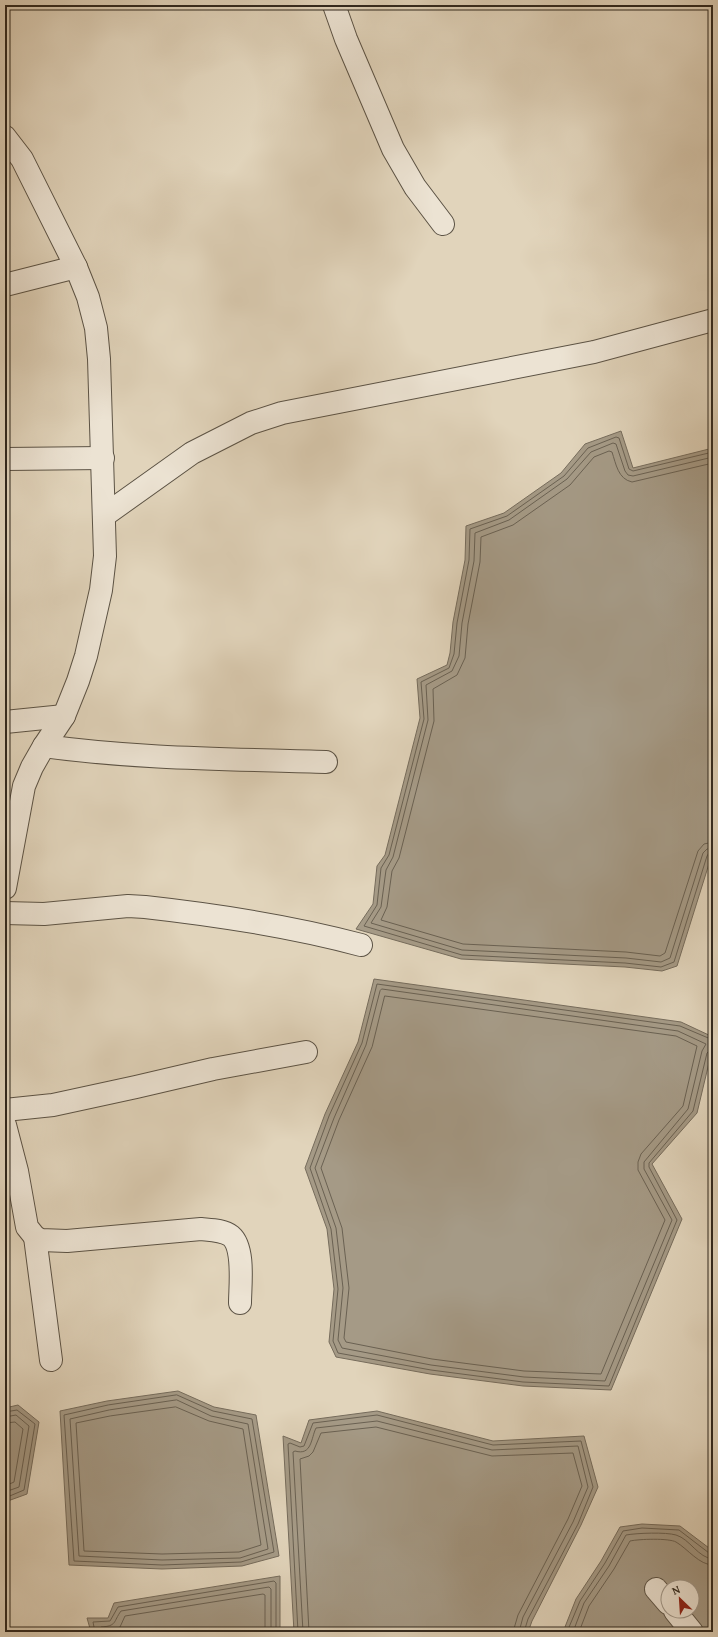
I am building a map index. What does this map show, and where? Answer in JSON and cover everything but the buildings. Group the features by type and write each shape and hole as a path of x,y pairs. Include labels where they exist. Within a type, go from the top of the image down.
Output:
{"street":[{"path":"334,5 346,39 393,149 415,187 443,224"},
{"path":"5,137 22,159 76,267 88,297 96,328 99,359 105,515 105,556 101,590 86,656 64,716 32,766 24,786 5,888"},
{"path":"5,285 76,267"},
{"path":"105,515 192,453 225,435 282,412 594,352 713,320"},
{"path":"5,459 103,458"},
{"path":"5,722 64,716"},
{"path":"44,746 88,752 136,756 326,762"},
{"path":"5,913 44,914 128,906 145,907 280,926 361,945"},
{"path":"5,1110 53,1105 213,1069 306,1052"},
{"path":"5,1125 17,1171 27,1227 35,1237 41,1240 67,1241 201,1229 217,1230 230,1235 237,1242 240,1252 240,1303"},
{"path":"35,1237 51,1360"},
{"path":"681,1619 692,1632"}],"water":[{"path":"621,431 633,468 713,448 713,851 677,966 662,971 625,967 461,959 356,929 373,904 377,866 385,855 420,718 417,679 447,665 450,653 453,622 465,560 466,526 504,513 561,473 585,444"},
{"path":"374,979 681,1022 713,1037 713,1046 697,1113 652,1164 682,1219 611,1390 523,1386 430,1374 336,1357 329,1342 334,1289 327,1229 305,1168 325,1114 358,1042"},
{"path":"178,1391 214,1407 256,1415 279,1556 242,1566 162,1569 69,1565 60,1411 107,1401"},
{"path":"18,1405 39,1422 27,1494 5,1502 5,1408"},
{"path":"377,1411 493,1441 584,1436 598,1487 581,1525 532,1621 528,1632 294,1632 283,1436 301,1443 309,1420"},
{"path":"642,1524 680,1526 713,1551 713,1632 563,1632 576,1599 601,1561 620,1527"},
{"path":"280,1576 280,1632 91,1632 87,1618 108,1618 114,1603"}]}
